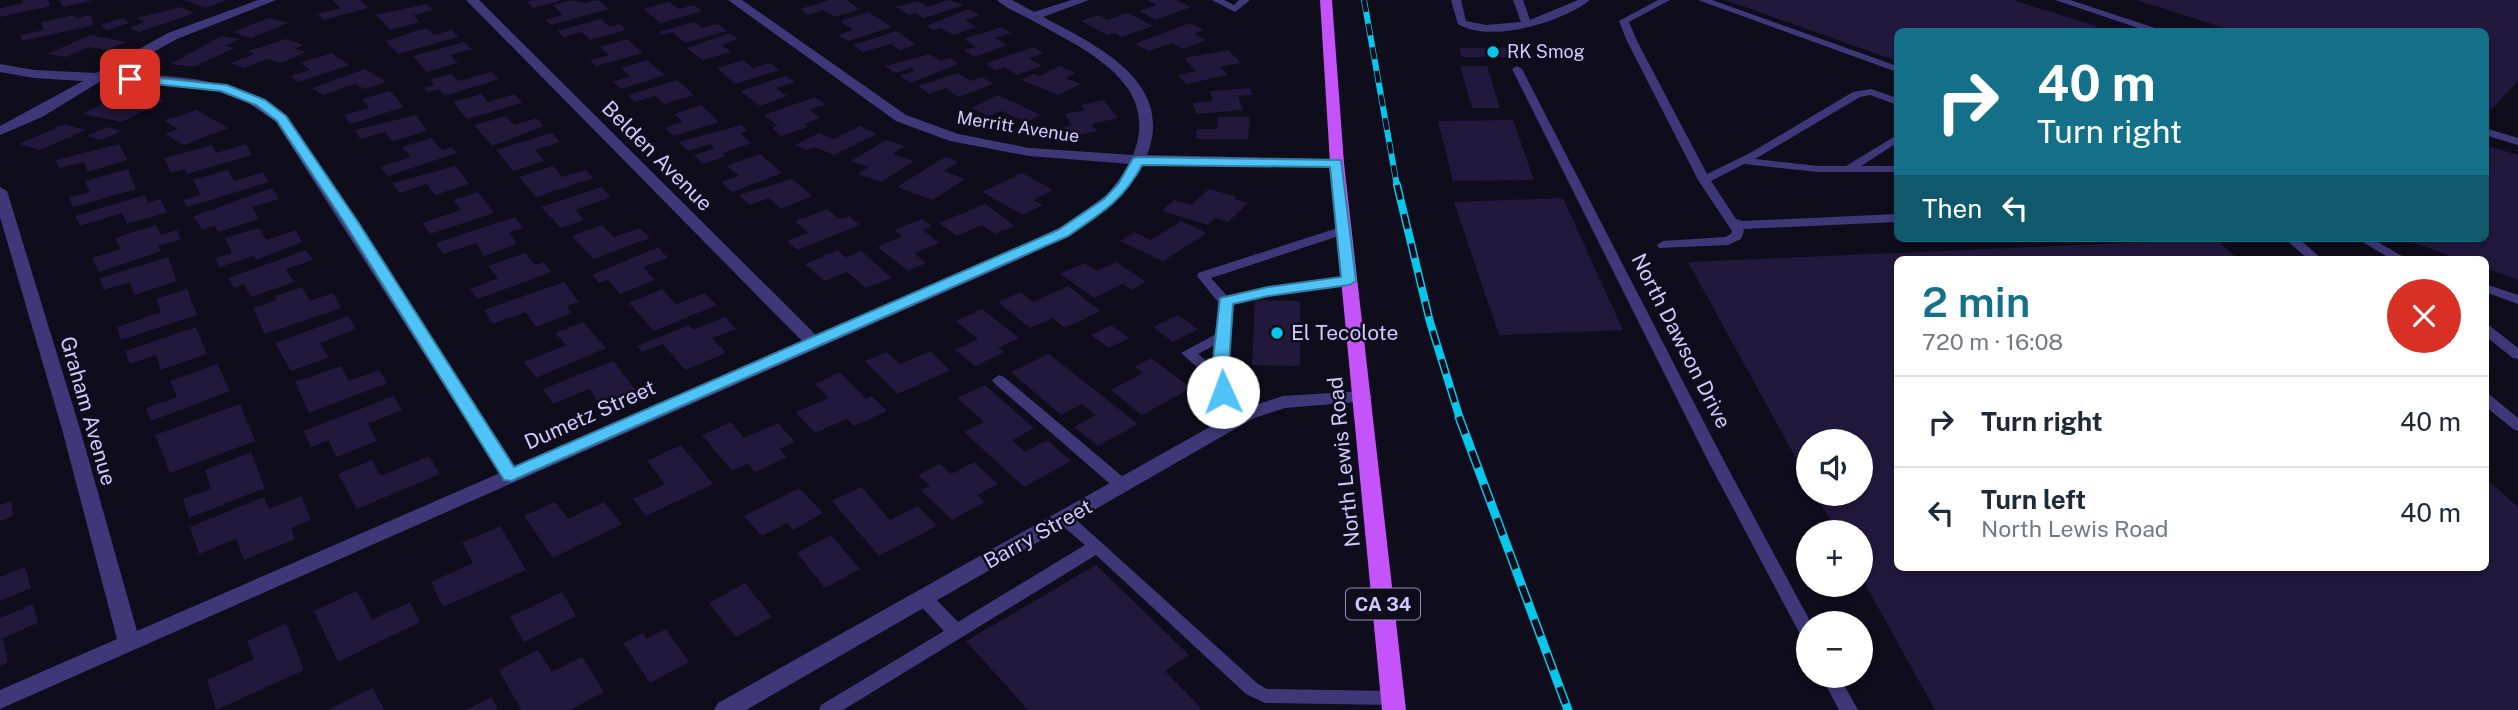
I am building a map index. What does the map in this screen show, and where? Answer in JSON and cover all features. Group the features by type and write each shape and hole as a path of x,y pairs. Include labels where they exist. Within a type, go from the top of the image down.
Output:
{"main road":[{"name":"North Lewis Road","path":"1326,0 1336,163 1363,397 1393,704"}],"street":[{"path":"0,131 35,115 165,39 225,14 271,0"},
{"name":"Belden Avenue","path":"472,0 813,342"},
{"name":"Merritt Avenue","path":"734,0 901,118 925,129 1006,148 1138,161 1336,163"},
{"name":"Dumetz Street","path":"0,700 1014,256 1070,229 1109,202 1125,184 1138,161 1146,138 1148,118 1145,102 1136,88 1105,60 1003,0"},
{"path":"1032,16 1083,0"},
{"path":"0,68 38,75 209,85 260,103 281,119 351,222 511,475"},
{"name":"Graham Avenue","path":"0,191 71,429 129,643"},
{"name":"Barry Street","path":"726,710 1247,414 1283,402 1363,397"}],"lane":[{"path":"1217,0 1235,9 1245,0"},
{"path":"1456,0 1461,22 1465,26 1499,27 1540,21 1585,0"},
{"path":"1518,0 1527,24"},
{"path":"1663,245 1728,241 1737,236 1738,231 1704,180 1624,21 1665,0"},
{"path":"1703,0 1894,68"},
{"path":"2060,0 2149,28"},
{"name":"North Dawson Drive","path":"1517,69 1715,459 1796,611"},
{"path":"1704,180 1744,161 1857,94 1871,92 1894,101"},
{"path":"2489,132 2518,142"},
{"path":"1847,169 1894,140"},
{"path":"1744,161 1805,168 1894,169"},
{"path":"1732,222 1742,225 1894,218"},
{"path":"1247,414 1223,392 1219,378 1225,302 1203,276 1344,230"},
{"path":"2295,242 2312,256"},
{"path":"2370,242 2397,256"},
{"path":"1225,302 1268,291 1349,281"},
{"path":"2489,289 2518,300"},
{"path":"2489,332 2518,355"},
{"path":"1219,378 1188,353 1224,335"},
{"path":"999,380 1123,486"},
{"path":"2489,401 2518,426"},
{"path":"1065,519 1252,690 1265,695 1393,704"},
{"path":"828,710 1097,546"},
{"path":"924,598 956,632"},
{"path":"1837,688 1849,710"}],"building":[{"path":"22,0 48,0 50,6 0,17 0,8 23,3"},
{"path":"59,0 90,0 90,1 63,7"},
{"path":"184,0 222,0 225,1 205,8"},
{"path":"332,0 360,0 368,8 323,20 318,14 340,8"},
{"path":"572,0 585,3 598,0 609,9 551,25 545,20 563,15 553,5"},
{"path":"830,0 846,0 860,9 835,17 823,10 808,15 800,9"},
{"path":"949,0 964,5 924,18 915,13 909,15 896,7 918,1 928,7"},
{"path":"1147,0 1177,0 1191,7 1156,20 1139,11 1157,5"},
{"path":"1725,0 2013,0 2096,26 1894,28 1894,60"},
{"path":"2136,0 2518,0 2518,81 2489,112 2489,28 2224,28"},
{"path":"560,1 533,8 527,2"},
{"path":"669,2 679,9 694,5 702,11 661,23 643,9"},
{"path":"426,4 433,10 414,15 420,22 390,30 376,15"},
{"path":"181,7 195,13 139,32 129,28 145,22 136,18"},
{"path":"969,9 980,15 965,20 976,27 953,35 941,28 934,30 926,26"},
{"path":"868,12 892,27 848,41 838,35 853,30 840,21"},
{"path":"1128,13 1153,26 1122,37 1115,33 1108,35 1081,21 1098,15 1107,20"},
{"path":"74,15 76,18 90,15 94,25 22,41 20,35 44,30 41,22"},
{"path":"123,18 130,23 107,30 100,25"},
{"path":"269,18 288,23 251,38 233,32"},
{"path":"601,19 610,27 619,24 626,30 590,40 582,32 564,37 557,31"},
{"path":"694,22 702,28 718,24 727,31 685,43 673,32 662,35 658,32"},
{"path":"1190,23 1204,30 1194,34 1206,40 1184,49 1172,43 1149,51 1134,44"},
{"path":"1001,27 1011,33 995,38 1007,45 974,57 964,50 976,47 964,39"},
{"path":"426,28 434,35 452,30 458,37 398,54 386,41"},
{"path":"897,31 916,45 900,50 891,44 863,52 853,45"},
{"path":"729,33 738,39 721,45 731,52 703,60 687,48"},
{"path":"90,35 127,42 107,50 89,47 66,57 47,54"},
{"path":"222,36 240,39 225,46 235,48 193,67 170,64"},
{"path":"286,39 304,45 294,49 306,52 281,63 267,59 244,68 230,63 254,54 248,51"},
{"path":"627,39 643,53 596,66 590,60 609,55 600,47"},
{"path":"464,42 471,49 450,55 458,63 427,72 413,56"},
{"path":"1033,47 1044,53 1029,58 1042,66 1017,75 1005,67 996,70 985,64"},
{"name":"RK Smog","path":"1524,47 1527,55 1513,57 1462,57 1459,48"},
{"path":"1228,50 1241,63 1220,67 1228,75 1186,84 1178,75 1196,71 1184,58"},
{"path":"331,53 350,65 298,82 291,76 310,70 300,63"},
{"path":"930,54 941,61 950,58 958,64 911,83 900,76 915,71 911,68 895,73 885,66"},
{"path":"647,60 665,75 621,89 613,82 630,76 621,68"},
{"path":"743,60 753,68 770,63 779,70 735,84 717,68"},
{"path":"1060,66 1075,73 1065,78 1080,84 1058,95 1021,80 1033,74 1040,76"},
{"path":"1460,66 1487,66 1500,108 1472,108"},
{"path":"365,69 386,82 365,89 355,84 323,95 312,88"},
{"path":"491,72 499,79 445,96 439,89 428,92 423,88 434,85 430,80 451,74 459,81"},
{"path":"958,73 971,81 982,77 994,84 958,97 946,88 929,94 918,86"},
{"path":"786,76 795,82 776,88 787,96 760,106 740,91"},
{"path":"677,80 694,95 664,104 655,96 635,102 628,95"},
{"path":"1250,88 1253,95 1238,96 1243,110 1196,114 1193,103 1213,101 1210,91"},
{"path":"390,91 404,107 350,124 344,115 369,108 362,99"},
{"path":"481,94 488,102 515,94 522,103 467,119 453,102"},
{"path":"998,95 1041,115 1026,122 1001,111 989,116 971,108"},
{"path":"142,96 165,100 122,122 83,114 102,104 118,108"},
{"path":"815,97 825,104 809,110 821,118 804,124 808,127 781,136 772,128 778,126 764,115"},
{"path":"1103,100 1118,118 1091,124 1097,131 1070,137 1063,127 1072,125 1065,114 1085,110 1081,105"},
{"path":"701,105 719,122 674,136 665,128 683,122 674,114"},
{"path":"196,110 229,128 184,145 165,134 178,129 164,121"},
{"path":"416,115 427,131 392,141 385,132 360,139 355,130"},
{"path":"506,116 514,125 536,118 544,126 492,146 474,125"},
{"path":"1218,117 1250,117 1248,139 1196,139 1197,129 1217,129"},
{"path":"1513,120 1534,180 1453,181 1438,121"},
{"path":"65,124 86,130 40,150 19,144"},
{"path":"741,125 747,131 740,133 751,143 703,164 694,155 715,148 710,144 688,151 679,142"},
{"path":"860,126 877,134 834,155 815,147 807,150 795,145 819,133 833,139"},
{"path":"107,127 121,131 101,140 87,136"},
{"path":"552,133 560,142 535,150 544,161 513,171 496,150"},
{"path":"431,138 442,150 452,147 457,153 388,176 380,167 411,157 402,147"},
{"path":"886,140 905,146 892,154 914,161 881,182 858,174 869,167 851,161"},
{"path":"119,144 127,160 88,172 84,162 59,168 56,160"},
{"path":"246,144 252,155 187,174 185,169 171,173 164,158 212,145 216,153"},
{"path":"2489,146 2518,155 2518,280 2489,269 2489,256 2451,256 2412,242 2489,242"},
{"path":"760,154 782,173 732,192 721,182 739,176 727,166"},
{"path":"945,157 958,162 944,171 965,179 933,200 897,187"},
{"path":"455,166 469,184 435,195 427,184 399,193 393,183"},
{"path":"553,166 562,177 586,170 593,178 536,197 519,177"},
{"path":"128,169 136,189 73,207 69,197 90,192 85,181"},
{"path":"228,170 234,181 263,172 269,182 187,207 183,200 200,195 193,180"},
{"path":"1022,173 1053,190 1033,200 1043,205 1023,215 982,192"},
{"path":"792,179 812,196 781,209 769,198 750,205 738,195"},
{"path":"601,187 611,197 575,210 584,220 561,228 541,207"},
{"path":"272,188 279,199 252,207 259,219 218,232 215,226 202,230 194,216"},
{"path":"1209,189 1248,203 1228,222 1215,218 1208,225 1162,211 1174,200 1191,205"},
{"path":"478,192 494,213 430,234 422,223 461,210 454,200"},
{"path":"145,195 148,203 161,199 167,212 127,224 122,213 80,226 75,216"},
{"path":"1563,198 1623,330 1499,335 1454,202"},
{"path":"985,204 1015,226 995,234 982,225 957,236 939,223"},
{"path":"827,209 839,219 849,216 860,225 797,250 787,241 808,233 795,221"},
{"path":"515,217 523,228 509,233 517,244 484,256 476,243 443,254 436,243"},
{"path":"922,219 932,226 923,230 939,243 914,253 926,263 908,271 878,247 902,236 894,230"},
{"path":"1181,221 1207,233 1163,261 1120,241 1134,232 1151,240"},
{"path":"156,225 161,235 177,230 181,239 158,246 161,251 99,272 92,258 121,249 115,238"},
{"path":"602,225 614,237 640,228 650,238 593,259 572,236"},
{"path":"259,228 266,240 296,230 302,242 256,260 254,256 219,267 215,258 232,253 225,238"},
{"path":"2147,242 2219,242 2235,256 1894,256 1894,571 2489,571 2489,482 2518,507 2518,710 1935,710 1872,597 1873,520 1830,520 1822,506 1873,506 1873,429 1796,429 1796,458 1688,262"},
{"path":"658,247 668,258 643,267 655,280 620,294 608,280 599,283 592,275"},
{"path":"306,250 313,260 286,269 294,282 251,297 244,284 234,288 228,278"},
{"path":"838,250 846,258 861,251 892,278 866,288 847,272 824,281 805,264"},
{"path":"525,253 535,265 543,262 551,272 478,299 470,289 498,278 488,266"},
{"path":"168,257 177,281 134,295 130,282 103,290 100,278"},
{"path":"1116,262 1146,282 1132,290 1123,284 1094,298 1060,274 1084,263 1096,271"},
{"path":"564,282 579,302 567,306 572,313 536,327 526,312 493,324 484,310"},
{"path":"1068,286 1100,311 1065,328 1053,318 1030,328 998,302 1021,292 1033,302"},
{"path":"302,287 310,301 333,293 341,308 265,334 253,308 277,300 275,296"},
{"path":"187,289 197,315 121,340 117,327 161,312 156,299"},
{"path":"662,289 676,304 704,293 717,305 654,331 629,303"},
{"name":"El Tecolote","path":"1255,300 1300,301 1300,366 1252,365"},
{"path":"982,309 1019,338 998,348 1004,352 975,366 955,350 978,339 956,321"},
{"path":"1178,315 1198,329 1173,342 1153,327"},
{"path":"348,316 356,329 320,343 329,357 291,371 275,343"},
{"path":"725,317 736,329 712,338 726,353 685,370 663,344 642,352 637,346 689,325 693,330"},
{"path":"583,322 606,348 536,378 524,362 566,345 555,333"},
{"path":"1111,325 1129,338 1109,348 1091,335"},
{"path":"196,327 207,354 161,370 156,355 130,364 125,351"},
{"path":"930,351 950,370 898,394 865,361 887,352 900,364"},
{"path":"1049,354 1138,424 1098,446 1074,427 1096,415 1082,404 1061,415 1011,372"},
{"path":"1151,358 1191,388 1142,415 1111,390 1143,373 1135,367"},
{"path":"613,361 636,391 601,406 589,389 553,404 543,389"},
{"path":"217,364 230,391 151,421 146,408 177,397 170,381"},
{"path":"341,366 349,381 379,370 387,383 309,413 295,382"},
{"path":"840,372 866,399 872,396 887,411 854,426 847,419 815,433 796,412 828,398 815,384"},
{"path":"985,385 1034,428 1012,440 1025,452 1047,440 1071,461 1024,487 964,432 984,422 957,398"},
{"path":"394,396 402,410 368,424 377,441 337,457 328,440 311,447 303,431"},
{"path":"240,404 255,441 170,473 155,435"},
{"path":"731,422 744,438 778,423 795,442 779,449 787,457 755,472 748,464 732,471 702,435"},
{"path":"681,445 713,484 646,516 633,499 665,484 647,461"},
{"path":"251,452 265,488 189,518 183,499 211,489 205,470"},
{"path":"429,456 440,474 357,509 338,474 372,460 381,476"},
{"path":"974,462 998,484 977,495 985,502 952,520 921,490 930,486 918,475 940,464 951,474"},
{"path":"861,487 890,520 918,506 937,526 879,556 832,501"},
{"path":"799,488 823,513 793,530 787,523 762,536 744,516"},
{"path":"301,496 311,520 291,528 295,539 244,560 236,539 199,554 190,527 264,497 269,509"},
{"path":"11,501 13,516 0,521 0,505"},
{"path":"555,502 568,519 604,502 622,524 553,558 524,516"},
{"path":"500,526 526,570 443,607 431,582 473,563 462,543"},
{"path":"831,535 860,569 825,588 797,553"},
{"path":"1096,565 1189,655 1165,671 1201,708 1028,710 966,641"},
{"path":"25,567 31,588 0,601 0,577"},
{"path":"745,583 772,617 736,637 709,603"},
{"path":"357,591 372,620 410,602 420,622 338,662 314,611"},
{"path":"562,592 576,616 524,642 510,617"},
{"path":"33,604 38,623 3,638 8,662 0,666 0,618"},
{"path":"286,623 304,670 216,710 207,680 254,659 247,641"},
{"path":"666,629 689,662 650,683 623,643 643,633 647,639"},
{"path":"538,650 552,672 582,657 604,692 570,710 521,710 499,670"},
{"path":"373,688 384,710 327,710"},
{"path":"492,697 498,710 466,710"}],"railway":[{"path":"1364,0 1397,186"},
{"path":"1397,185 1430,322 1460,419"},
{"path":"1459,417 1568,710"}],"place":[{"name":"RK Smog","path":"1493,52"},
{"name":"El Tecolote","path":"1277,333"}],"route":[{"path":"130,79 223,88 260,103 281,119 351,222 511,475 1063,233 1109,202 1125,184 1138,161 1336,163 1349,281 1268,291 1225,302 1219,378 1223,392"}]}
